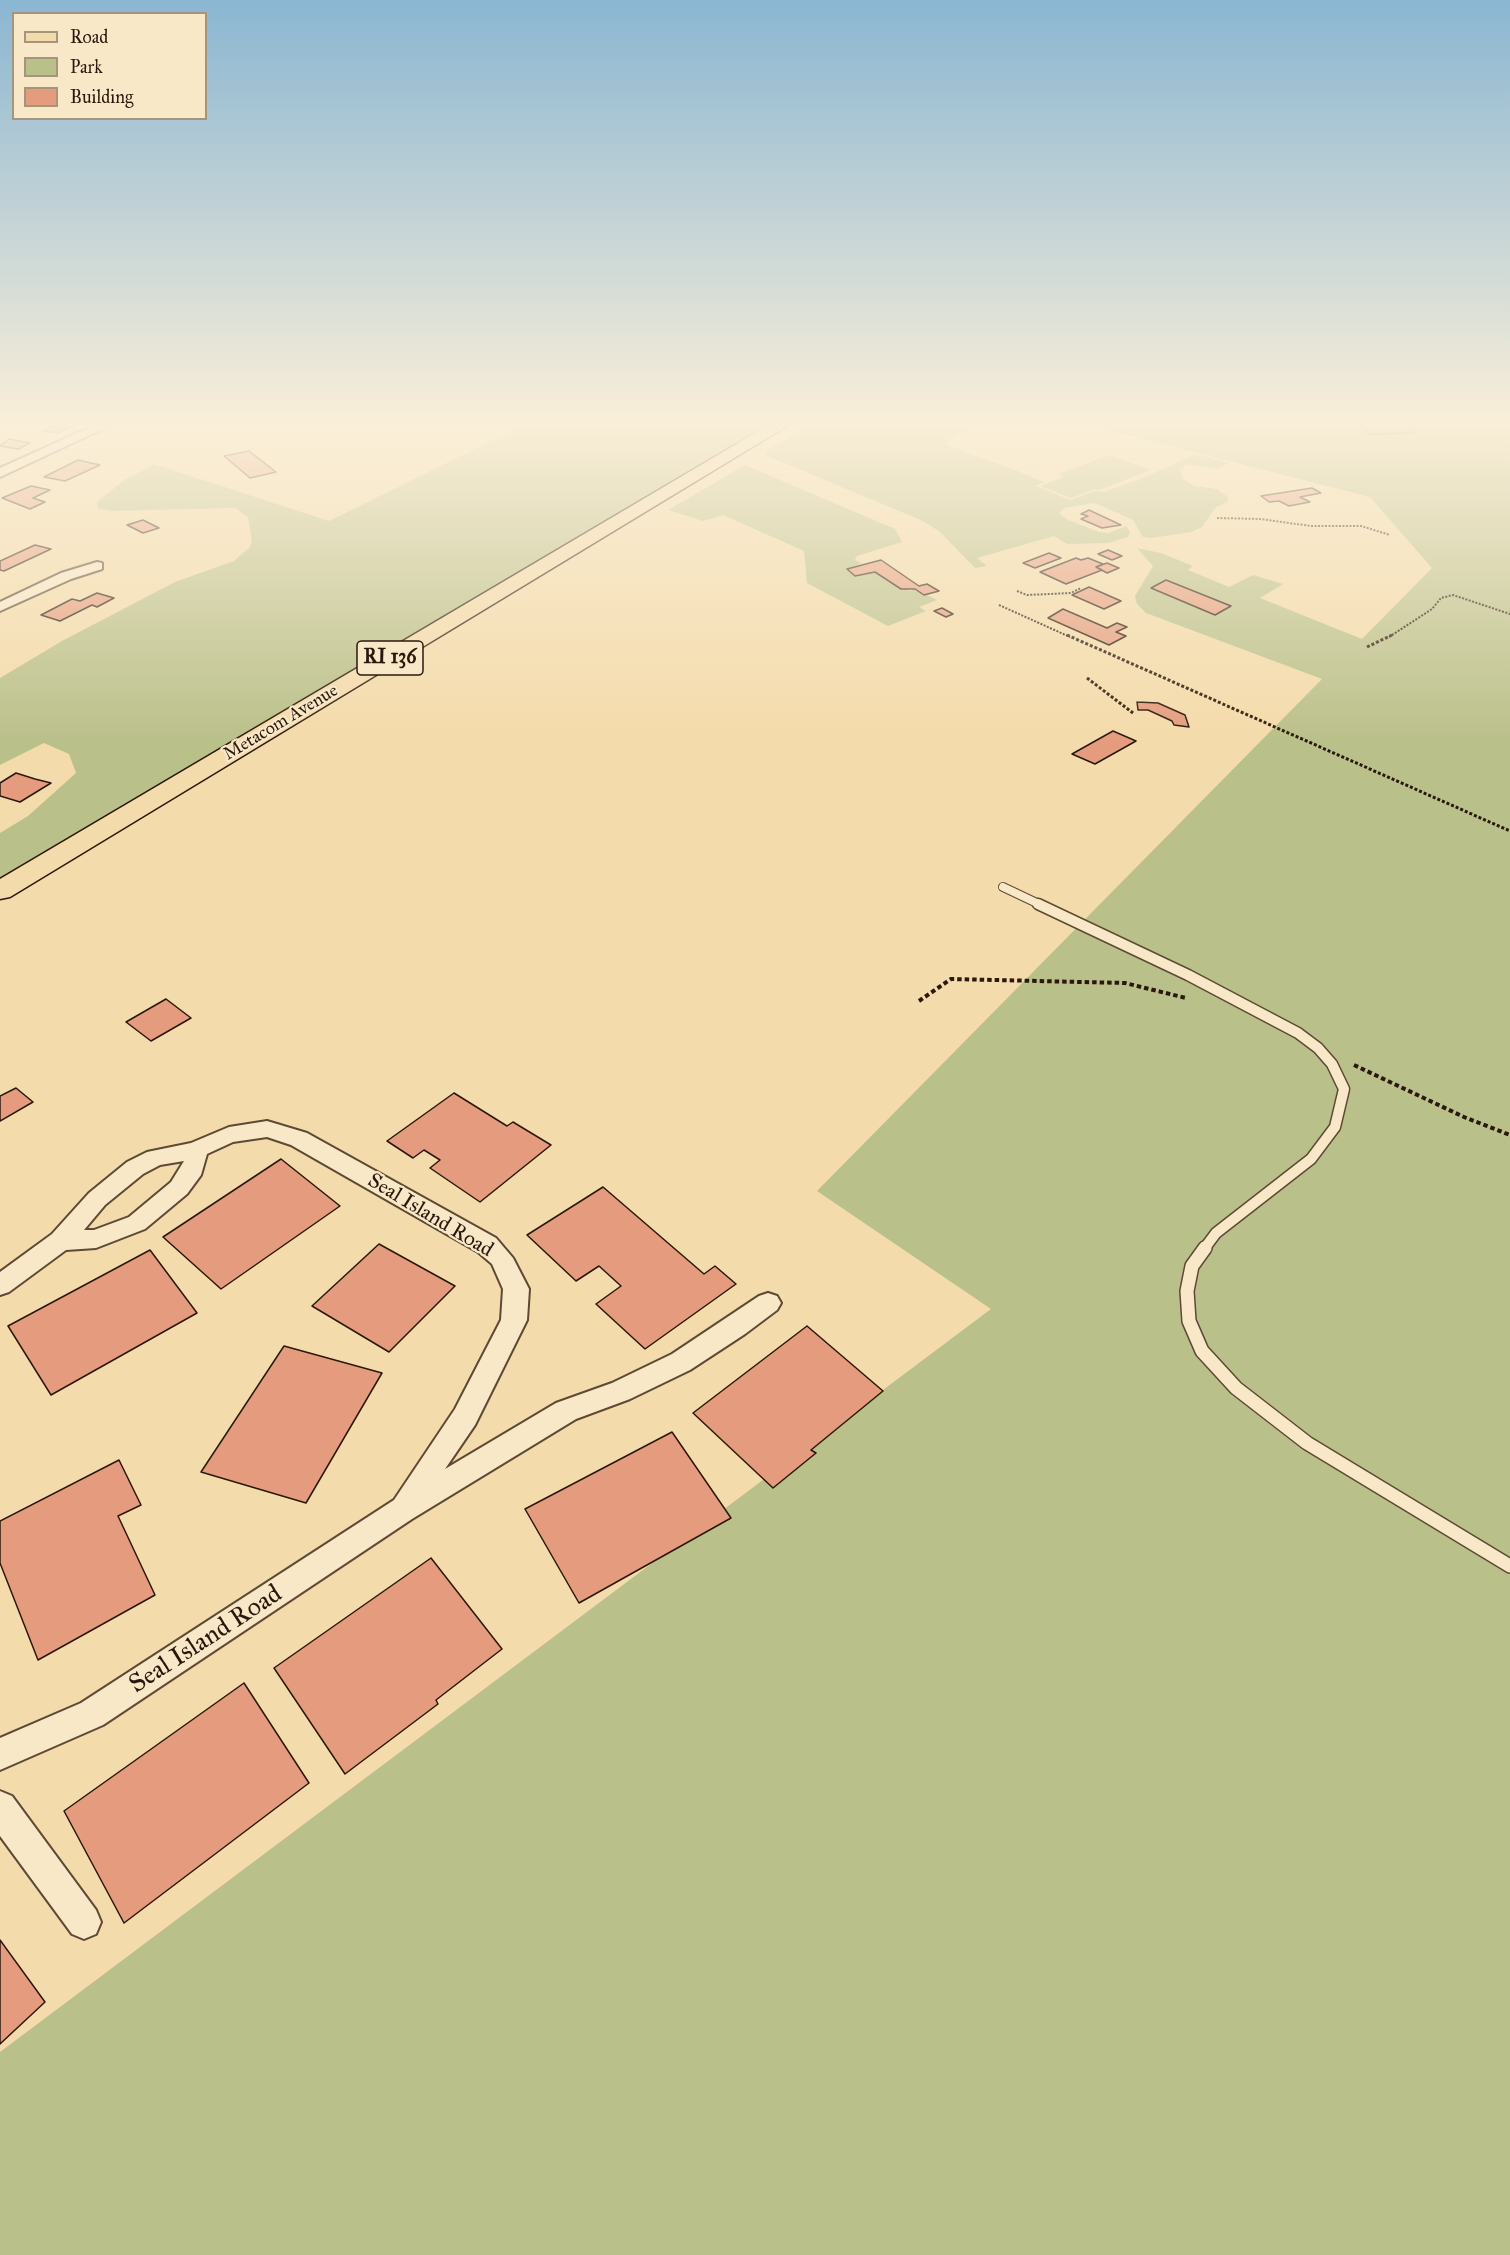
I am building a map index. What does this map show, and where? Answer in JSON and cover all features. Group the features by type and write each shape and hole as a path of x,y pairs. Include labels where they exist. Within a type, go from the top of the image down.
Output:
{"main road":[{"name":"Metacom Avenue","path":"0,891 603,531"}],"street":[{"path":"0,607 66,576 97,566"},
{"name":"Seal Island Road","path":"0,1285 61,1241 97,1199 135,1168 155,1158 196,1150 229,1135 248,1130 282,1131 299,1139 487,1245 508,1269 516,1289 514,1320 465,1417 402,1510"},
{"path":"61,1241 105,1237 158,1208 189,1174 196,1158 196,1150"},
{"name":"Seal Island Road","path":"0,1754 92,1714 402,1510 566,1412 621,1391 681,1362 736,1327 768,1303"},
{"path":"0,1808 84,1922"}],"lane":[{"path":"1003,887 1188,975 1298,1033 1318,1048 1332,1064 1344,1089 1335,1127 1311,1159 1216,1233 1192,1266 1187,1292 1189,1321 1202,1351 1236,1388 1298,1436 1510,1566"}],"path":[{"path":"1378,531 1390,535"},
{"path":"1017,591 1027,595 1071,592 1081,588"},
{"path":"1367,647 1402,630 1432,609 1441,598 1453,595 1510,614"},
{"path":"999,605 1510,831"},
{"path":"1087,678 1133,713"},
{"path":"919,1001 951,979 1125,983 1194,1000"},
{"path":"1318,1048 1464,1117 1510,1135"}],"green space":[{"path":"250,531 588,531 0,884 0,833 28,816 76,773 69,754 44,743 0,765 0,678 62,641 175,582 234,561 249,548 252,542"},
{"path":"760,531 896,531 902,542 857,556 855,560 862,563 848,569 875,572 910,591 915,589 937,600 919,607 926,611 888,626 807,583 804,551"},
{"path":"1140,531 1193,531 1151,538 1143,537"},
{"path":"1400,531 1510,531 1510,2255 0,2255 0,2052 991,1309 817,1191 1322,679 1146,613 1137,604 1135,596 1153,566 1137,548 1161,553 1193,566 1188,570 1229,587 1253,575 1283,584 1260,598 1362,639 1432,568","holes":["1166,580 1230,607 1215,615 1149,588"]},
{"path":"940,532 1130,532 1128,537 1108,543 1067,544 1054,536 977,558 987,566 975,568"}],"building":[{"path":"35,545 51,549 4,571 0,570 0,561"},
{"path":"1108,550 1122,556 1112,560 1098,554"},
{"path":"1049,553 1061,558 1035,568 1023,563"},
{"path":"1076,558 1081,560 1088,558 1103,564 1096,567 1102,570 1066,584 1040,572"},
{"path":"881,560 919,586 927,584 939,591 924,595 915,589 901,589 875,572 855,576 847,569"},
{"path":"1107,563 1119,568 1107,573 1096,567"},
{"path":"1166,580 1231,606 1215,615 1151,588"},
{"path":"1089,587 1121,601 1104,609 1072,595"},
{"path":"97,593 114,598 97,607 92,605 60,621 41,615 72,599 80,601"},
{"path":"942,608 953,614 946,617 934,611"},
{"path":"1063,609 1107,628 1117,623 1127,627 1116,632 1126,636 1109,645 1048,618"},
{"path":"1137,702 1158,703 1185,715 1189,727 1174,725 1172,721 1148,710 1138,710"},
{"path":"1113,731 1136,741 1095,764 1072,754"},
{"path":"16,773 51,783 20,802 0,796 0,783"},
{"path":"166,999 191,1018 151,1041 126,1022"},
{"path":"16,1088 33,1102 0,1121 0,1096"},
{"path":"454,1093 507,1126 513,1122 551,1145 480,1202 430,1168 440,1160 424,1150 413,1158 387,1141"},
{"path":"281,1159 340,1206 221,1289 163,1237"},
{"path":"603,1187 704,1274 715,1266 736,1284 645,1349 596,1304 621,1286 599,1266 576,1281 527,1235"},
{"path":"379,1244 455,1286 389,1352 312,1306"},
{"path":"150,1250 197,1313 51,1395 8,1326"},
{"path":"807,1326 883,1391 811,1450 816,1453 773,1488 693,1413"},
{"path":"284,1346 382,1373 306,1503 201,1472"},
{"path":"672,1432 731,1518 579,1603 525,1509"},
{"path":"119,1460 141,1505 118,1516 155,1595 38,1660 0,1563 0,1521"},
{"path":"431,1558 502,1649 436,1700 438,1704 345,1774 274,1668"},
{"path":"244,1683 309,1783 124,1923 64,1811"},
{"path":"0,1940 45,2002 0,2044"}]}
